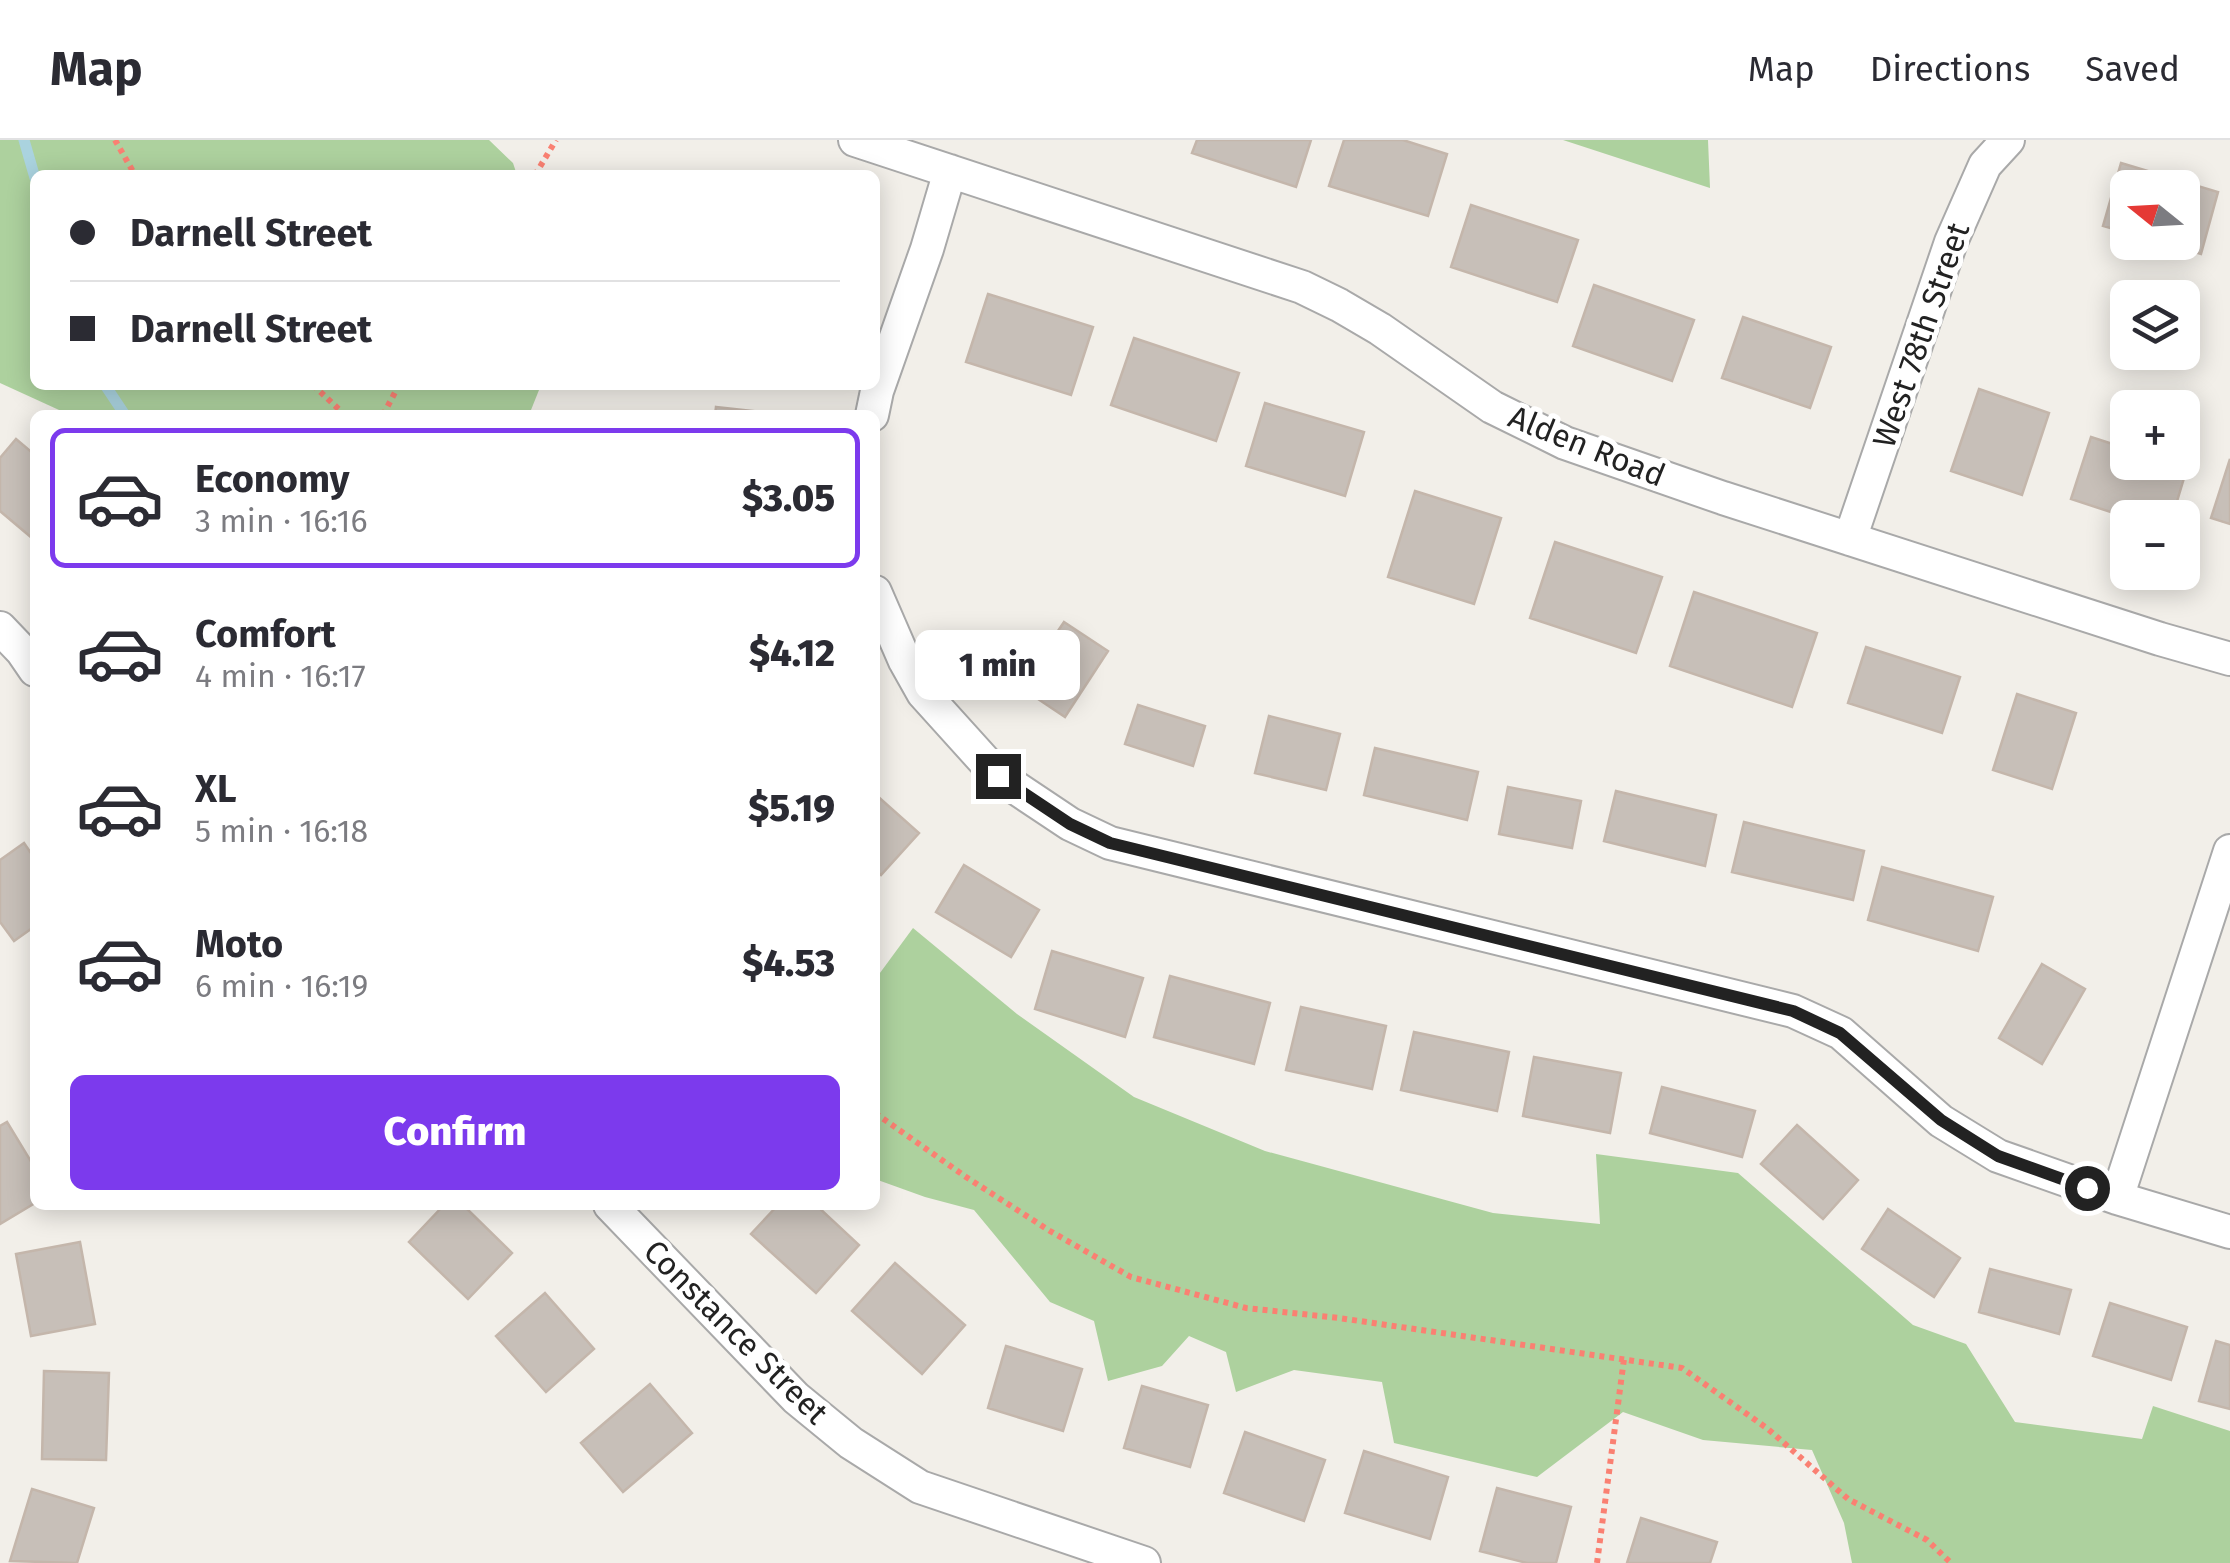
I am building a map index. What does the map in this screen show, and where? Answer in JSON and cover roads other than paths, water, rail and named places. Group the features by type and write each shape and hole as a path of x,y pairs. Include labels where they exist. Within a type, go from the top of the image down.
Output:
{"street":[{"name":"Alden Road","path":"855,140 1302,287 1380,329 1492,407 1582,449 2160,640 2230,659"},
{"name":"West 78th Street","path":"1850,539 1952,242 1985,164 2008,140"},
{"path":"880,386 950,171"},
{"path":"880,604 922,693 998,776 1110,843 1793,1011 1840,1033 1941,1120 1998,1156 2116,1198 2230,1232"},
{"path":"0,628 30,663"},
{"path":"2116,1198 2230,851"},
{"name":"Constance Street","path":"615,1210 796,1398 851,1443 920,1487 1144,1563"}],"waterway":[{"path":"24,140 33,170"},
{"path":"108,390 122,410"}]}
